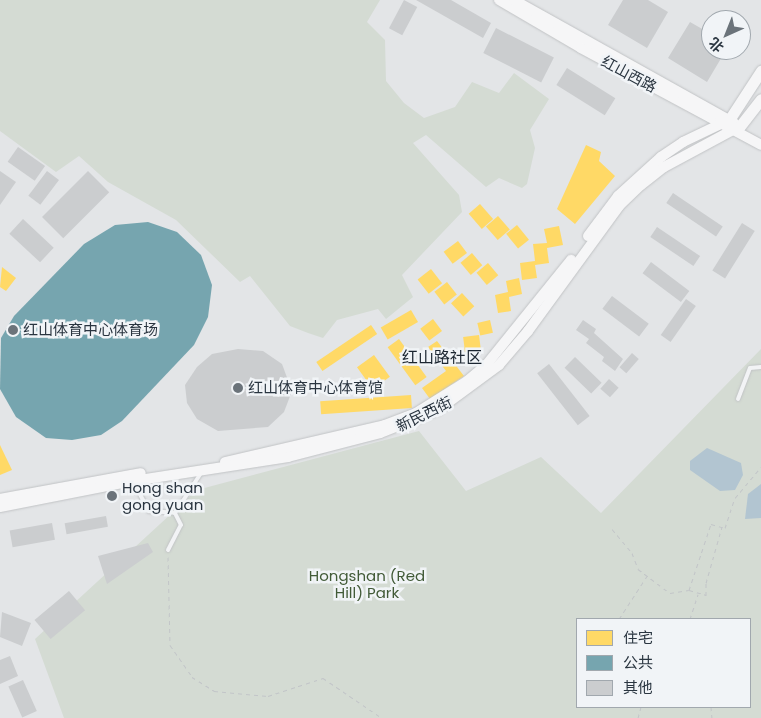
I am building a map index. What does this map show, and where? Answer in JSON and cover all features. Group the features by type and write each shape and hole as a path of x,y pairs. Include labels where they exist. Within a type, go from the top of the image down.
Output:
{"main road":[{"name":"红山西路","path":"499,0 581,48 726,122"},
{"name":"红山西路","path":"514,0 726,122 761,138"},
{"path":"726,122 761,71"},
{"path":"737,128 761,99"},
{"name":"新民西街","path":"0,499 130,475 223,462 376,427 416,413 467,381 498,353 618,196 639,176 683,142 726,122"},
{"name":"红山西路","path":"737,128 761,145"},
{"name":"新民西街","path":"0,507 133,481 201,473 288,457 380,434 438,410 499,365 528,331 619,206 641,185 664,167 737,128"}],"lane":[{"path":"738,399 750,368 761,367"},
{"path":"175,513 201,473"},
{"path":"133,481 149,511 175,513"},
{"path":"168,550 181,524 175,513"}],"path":[{"path":"689,590 711,524 726,528 735,498 761,467"},
{"path":"612,529 632,553 638,570 670,593 689,590 706,595 706,583 722,527"},
{"path":"168,550 168,637 170,645 192,677 214,691 268,696 323,678 382,718"},
{"path":"620,618 647,576"},
{"path":"690,618 698,593"}],"green space":[{"path":"0,0 380,0 367,22 385,40 386,81 404,103 424,118 455,107 472,82 499,93 514,73 549,99 530,130 535,148 527,184 522,188 499,178 486,187 426,135 413,143 459,195 462,212 402,275 413,297 386,319 378,309 337,320 323,338 308,333 290,326 250,276 240,282 176,220 108,182 79,156 56,172 0,131"},
{"name":"Hongshan (Red Hill) Park","path":"761,349 761,718 64,718 35,639 197,490 419,431 466,491 541,457 601,513"}],"water":[{"path":"707,448 741,463 743,475 735,490 720,491 690,470 690,461"},
{"path":"761,484 761,518 745,519 748,494"}],"building: 住宅":[{"path":"586,145 601,152 599,161 615,176 575,224 557,209"},
{"path":"480,204 493,219 482,229 469,214"},
{"path":"498,216 510,230 498,240 486,226"},
{"path":"517,225 529,240 518,249 506,234"},
{"path":"559,226 563,245 547,248 549,263 535,265 537,278 522,280 520,263 535,261 533,244 547,243 544,229"},
{"path":"458,241 467,253 453,264 444,252"},
{"path":"472,253 482,265 471,275 461,263"},
{"path":"488,263 498,275 487,285 477,273"},
{"path":"2,267 16,278 6,291 0,287"},
{"path":"431,269 442,283 429,294 418,279"},
{"path":"519,278 522,294 509,297 511,311 498,313 495,295 508,292 506,281"},
{"path":"447,282 457,295 444,304 434,292"},
{"path":"462,293 474,306 463,316 451,303"},
{"path":"411,310 418,322 388,340 381,328"},
{"path":"433,319 442,331 429,341 420,329"},
{"path":"490,320 493,333 480,336 477,323"},
{"path":"371,325 377,334 322,371 316,362"},
{"path":"479,335 481,352 465,354 463,337"},
{"path":"399,339 427,377 415,385 388,347"},
{"path":"437,341 464,376 430,399 422,388 446,371 428,347"},
{"path":"374,355 390,377 373,389 357,367"},
{"path":"411,395 412,408 321,414 320,401"},
{"path":"0,445 12,470 0,475"}],"building: 公共":[{"path":"148,222 177,232 201,255 212,285 208,317 194,345 122,421 101,435 72,440 46,438 16,417 0,389 1,338 14,316 84,244 115,225"}],"building: 其他":[{"path":"404,0 417,7 402,35 389,28"},
{"path":"416,0 451,0 491,23 483,38"},
{"path":"623,0 648,0 668,12 647,48 608,25"},
{"path":"690,22 701,28 701,60 720,60 707,82 668,58"},
{"path":"496,28 554,58 541,82 483,53"},
{"path":"567,68 615,98 605,115 556,85"},
{"path":"18,147 45,166 35,181 8,162"},
{"path":"0,171 16,182 0,205"},
{"path":"47,171 59,180 40,205 28,196"},
{"path":"88,171 109,192 63,238 42,217"},
{"path":"673,193 723,227 716,237 666,203"},
{"path":"23,219 54,248 40,262 9,234"},
{"path":"742,223 755,231 725,278 712,270"},
{"path":"657,227 700,256 693,266 650,237"},
{"path":"651,262 689,291 681,302 643,273"},
{"path":"612,296 649,324 639,336 602,309"},
{"path":"686,299 696,306 671,342 661,335"},
{"path":"583,320 596,329 594,333 623,359 615,371 602,361 604,357 586,343 589,339 576,330"},
{"name":"红山体育中心体育馆","path":"238,349 263,351 282,364 292,391 284,412 268,427 218,431 197,419 187,403 185,385 197,367 212,354"},
{"path":"632,353 639,359 626,373 620,367"},
{"path":"575,357 602,383 591,393 565,368"},
{"path":"549,364 590,416 578,425 537,373"},
{"path":"609,379 619,388 610,397 600,389"},
{"path":"106,516 108,527 67,534 65,523"},
{"path":"52,523 55,540 13,547 10,530"},
{"path":"148,543 153,552 107,584 98,556"},
{"path":"69,591 85,610 51,639 35,620"},
{"path":"2,612 31,623 22,646 0,637"},
{"path":"10,656 18,676 0,684 0,660"},
{"path":"23,680 37,711 22,718 8,687"}],"place":[{"name":"红山体育中心体育场","path":"13,330"},
{"name":"红山体育中心体育馆","path":"238,388"},
{"name":"Hong shan gong yuan","path":"112,496"}],"district":[{"name":"红山路社区","path":"442,358"}]}
